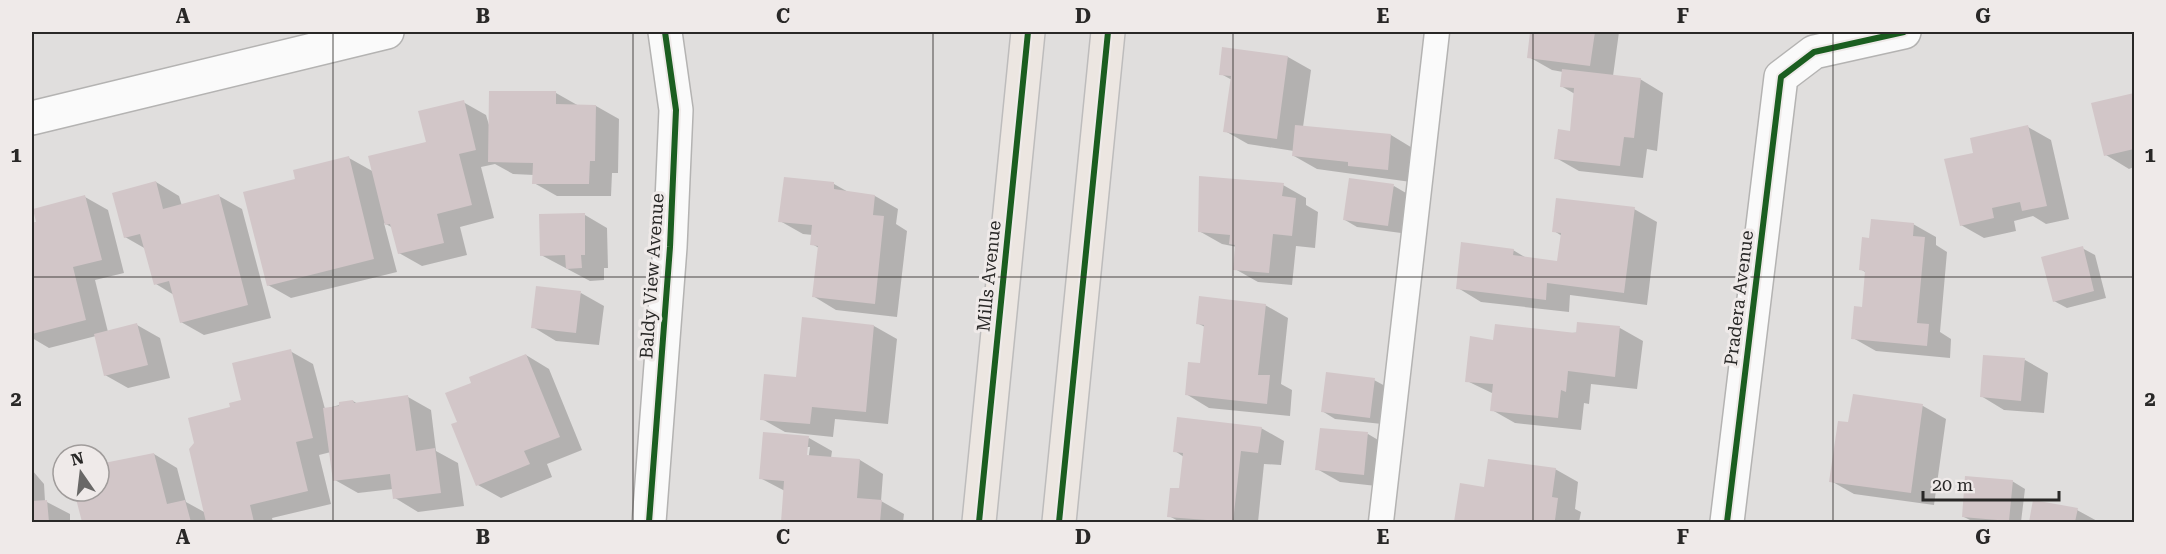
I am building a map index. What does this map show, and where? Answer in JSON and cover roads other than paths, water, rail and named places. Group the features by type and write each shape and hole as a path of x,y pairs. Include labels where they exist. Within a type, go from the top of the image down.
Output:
{"main road":[{"name":"Mills Avenue","path":"979,522 1028,32"},
{"path":"1059,522 1108,32"}],"street":[{"path":"32,118 387,32"},
{"name":"Baldy View Avenue","path":"649,522 670,247 676,110 665,32"},
{"name":"Pradera Avenue","path":"1727,522 1781,77 1814,52 1904,32"}],"lane":[{"path":"1381,522 1437,32"}]}
